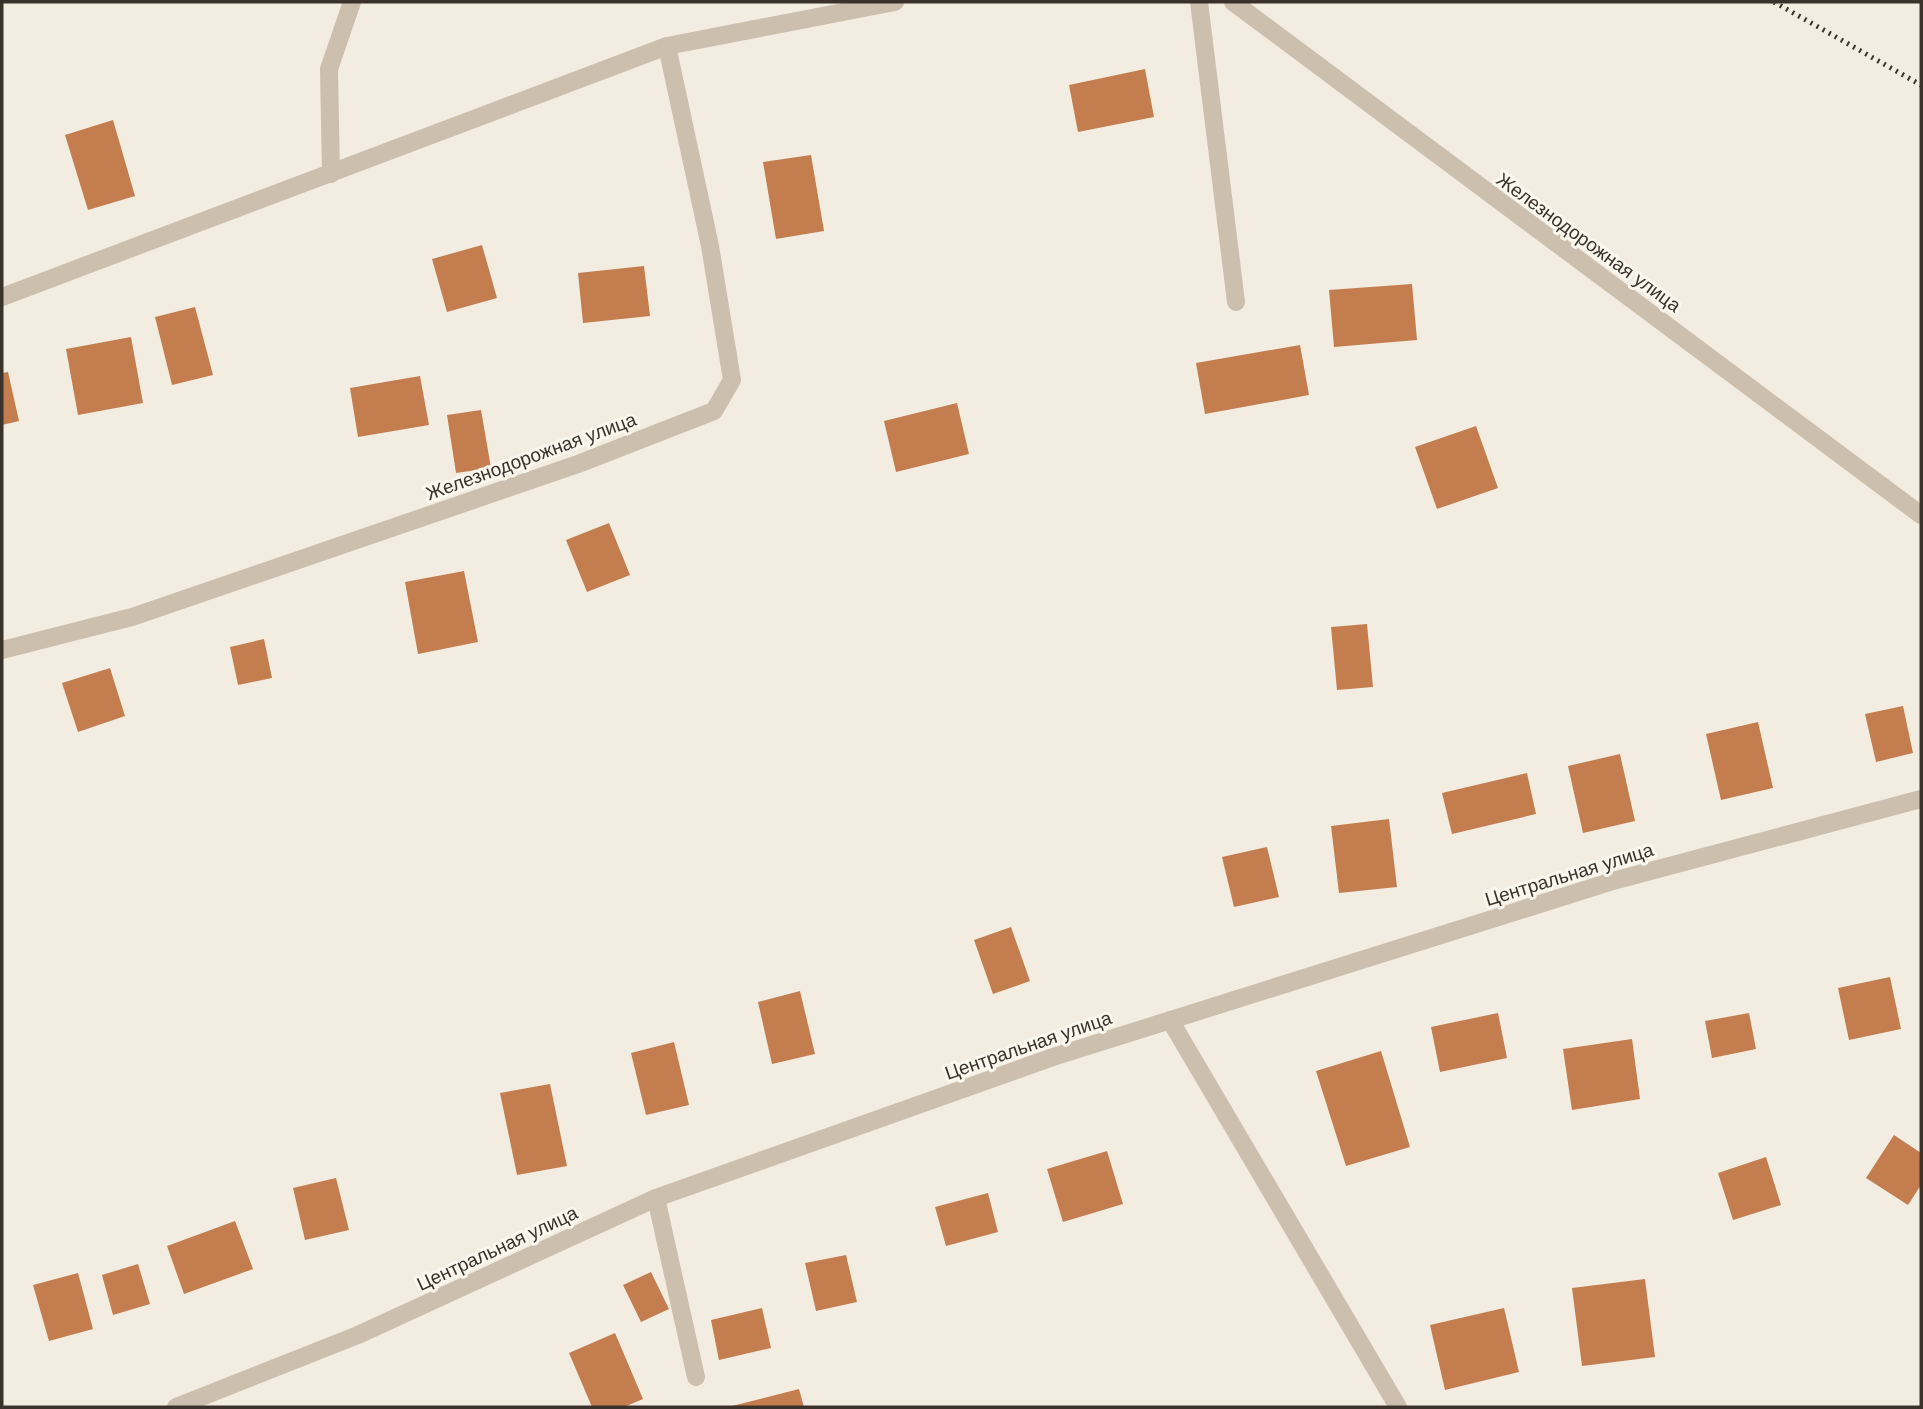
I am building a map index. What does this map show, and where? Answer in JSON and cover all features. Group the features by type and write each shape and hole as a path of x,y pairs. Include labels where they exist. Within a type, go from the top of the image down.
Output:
{"street":[{"path":"331,174 329,69 352,2"},
{"path":"2,297 667,46 895,2"},
{"path":"1199,2 1236,302"},
{"name":"Железнодорожная улица","path":"1233,2 1921,515"},
{"name":"Железнодорожная улица","path":"2,650 132,617 578,464 714,411 732,380 710,246 667,46"},
{"name":"Центральная улица","path":"176,1407 358,1335 656,1198 1053,1057 1613,881 1921,799"},
{"path":"1170,1020 1398,1407"},
{"path":"656,1198 696,1377"}],"building":[{"path":"1145,69 1154,117 1078,132 1069,85"},
{"path":"113,120 135,196 88,210 65,135"},
{"path":"811,155 824,231 776,239 763,162"},
{"path":"482,245 497,298 447,312 432,259"},
{"path":"644,266 650,316 583,323 578,273"},
{"path":"1412,284 1417,340 1334,347 1329,290"},
{"path":"195,307 213,375 172,385 155,317"},
{"path":"131,337 143,403 78,415 66,349"},
{"path":"1300,345 1309,395 1205,414 1196,363"},
{"path":"8,372 19,421 2,425 2,373"},
{"path":"420,376 429,425 358,437 350,388"},
{"path":"957,403 969,454 896,472 884,421"},
{"path":"481,410 491,468 456,473 447,415"},
{"path":"1476,426 1498,488 1437,509 1415,447"},
{"path":"609,523 630,575 587,592 566,540"},
{"path":"464,571 478,642 418,654 405,582"},
{"path":"1367,624 1373,687 1337,690 1331,627"},
{"path":"264,639 272,678 238,685 230,647"},
{"path":"110,668 125,716 78,732 62,683"},
{"path":"1903,706 1913,753 1876,762 1865,714"},
{"path":"1758,722 1773,788 1721,800 1706,734"},
{"path":"1620,754 1635,821 1583,833 1568,766"},
{"path":"1527,773 1536,814 1452,834 1442,793"},
{"path":"1389,819 1397,887 1339,893 1331,826"},
{"path":"1267,847 1279,897 1234,907 1222,857"},
{"path":"1011,927 1030,981 993,994 974,940"},
{"path":"1890,977 1901,1029 1849,1040 1838,988"},
{"path":"800,991 815,1054 772,1064 758,1002"},
{"path":"1498,1013 1507,1058 1440,1072 1431,1027"},
{"path":"1749,1013 1756,1049 1712,1058 1705,1021"},
{"path":"1632,1039 1640,1099 1572,1110 1563,1049"},
{"path":"674,1042 689,1105 646,1115 631,1053"},
{"path":"1381,1051 1410,1147 1346,1166 1316,1071"},
{"path":"550,1084 567,1166 517,1175 500,1093"},
{"path":"1894,1135 1921,1153 1921,1185 1908,1205 1866,1178"},
{"path":"1107,1151 1123,1204 1063,1222 1047,1169"},
{"path":"1766,1157 1781,1205 1733,1220 1718,1173"},
{"path":"336,1178 349,1230 305,1240 293,1188"},
{"path":"988,1193 998,1232 946,1246 935,1207"},
{"path":"235,1221 253,1269 184,1294 167,1246"},
{"path":"846,1255 857,1302 816,1311 805,1263"},
{"path":"138,1264 150,1304 113,1315 102,1275"},
{"path":"651,1272 669,1309 641,1322 623,1285"},
{"path":"78,1273 93,1329 49,1341 33,1285"},
{"path":"1645,1279 1655,1357 1582,1366 1572,1288"},
{"path":"762,1308 771,1348 719,1360 711,1320"},
{"path":"1504,1308 1519,1372 1445,1390 1430,1325"},
{"path":"615,1333 643,1399 624,1407 592,1407 569,1353"},
{"path":"799,1389 804,1407 732,1407 732,1406"}],"railway":[{"path":"1774,2 1921,85"}]}
